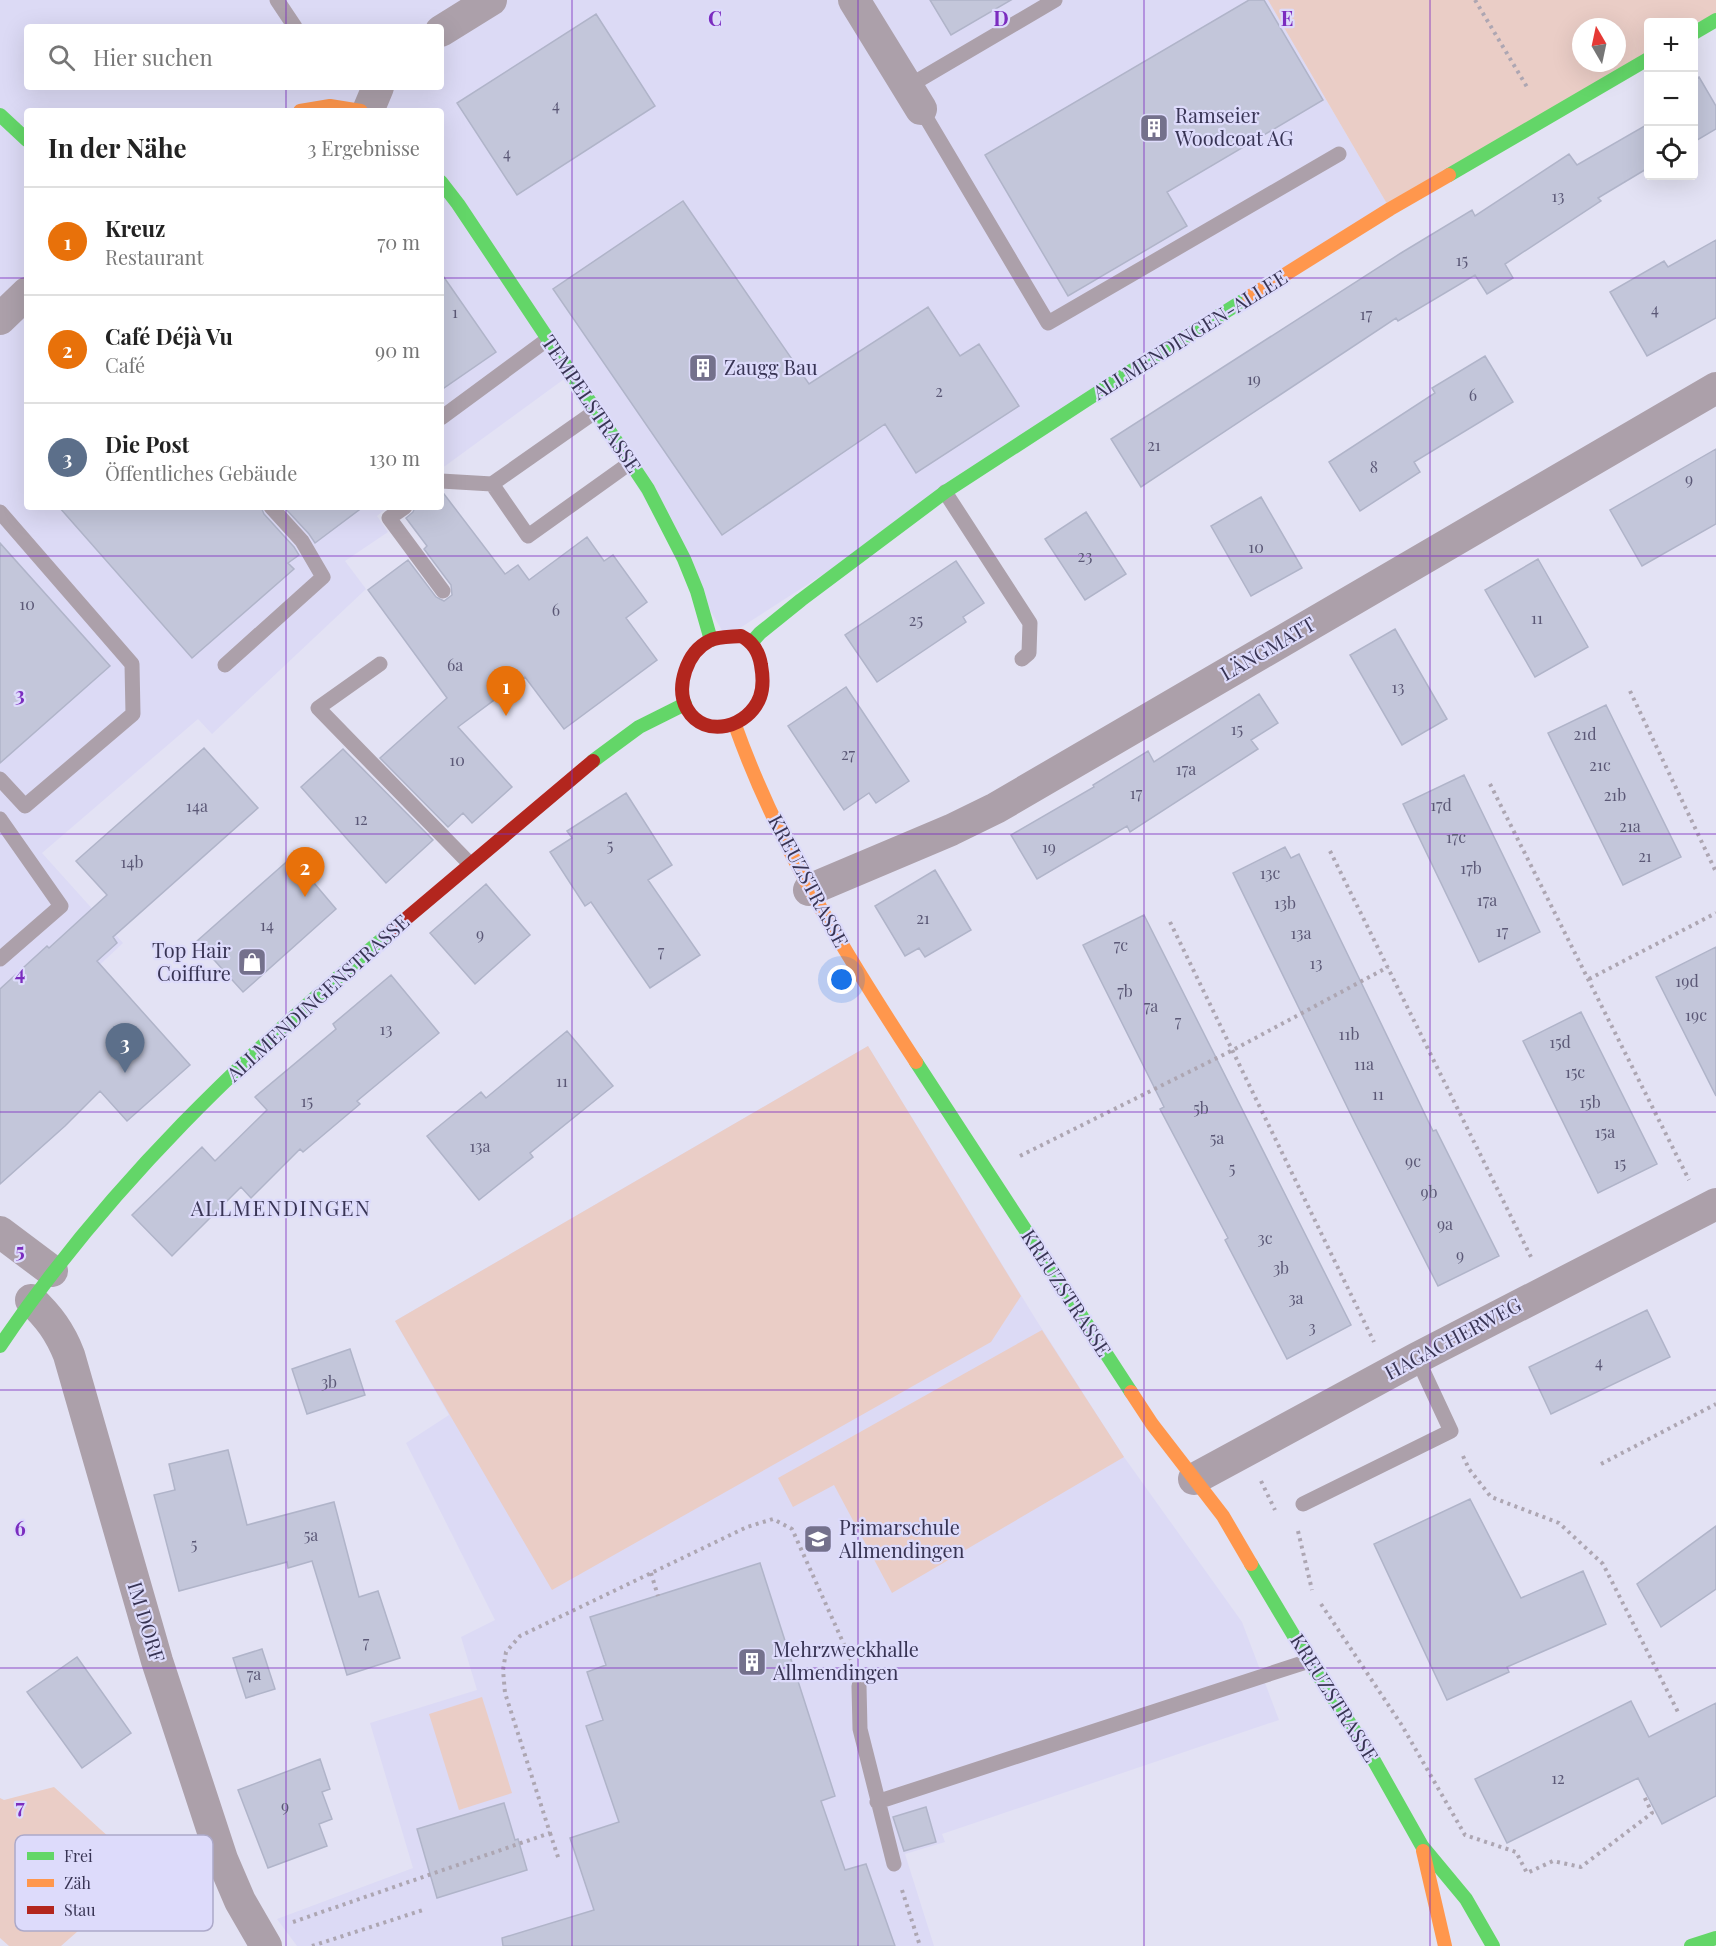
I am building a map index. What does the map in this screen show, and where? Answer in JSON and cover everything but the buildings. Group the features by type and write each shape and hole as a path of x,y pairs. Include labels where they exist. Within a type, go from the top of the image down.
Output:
{"street":[{"path":"444,29 491,0"},
{"path":"854,0 914,98"},
{"path":"1698,31 1716,20"},
{"name":"ALLMENDINGEN-ALLEE","path":"752,642 801,600 945,492 1131,371 1390,209 1644,61"},
{"path":"369,108 377,90"},
{"path":"316,108 345,106 351,108"},
{"path":"0,115 24,137"},
{"name":"TEMPELSTRASSE","path":"444,186 596,411 668,524 697,591 711,640"},
{"name":"LÄNGMATT","path":"809,890 951,830 996,808 1716,388"},
{"path":"741,636 752,642 763,668 764,683 762,696 755,708 735,725 718,728 705,725 693,718 685,704 682,690 687,667 693,656 711,640 741,636"},
{"name":"ALLMENDINGENSTRASSE","path":"0,1346 52,1271 128,1180 232,1074 327,987 585,767 635,728 664,711 685,704"},
{"name":"KREUZSTRASSE","path":"735,725 751,770 809,890 858,973 1152,1424 1223,1516 1309,1661 1373,1759 1422,1846 1466,1899 1493,1946"},
{"name":"HAGACHERWEG","path":"1194,1479 1389,1372 1710,1207"},
{"path":"0,1232 52,1271"},
{"name":"IM DORF","path":"31,1300 48,1316 57,1329 69,1355 157,1661 222,1859 240,1901 266,1946"},
{"name":"KREUZSTRASSE","path":"1422,1846 1445,1946"},
{"path":"1691,1946 1716,1938"}],"lane":[{"path":"277,0 294,24"},
{"path":"1055,0 914,98 1048,323 1339,154"},
{"path":"444,416 548,339"},
{"path":"444,481 492,484 596,411"},
{"path":"492,484 528,536 630,463"},
{"path":"945,492 1030,623 1029,653 1022,658"},
{"path":"225,665 323,577 302,541 274,510"},
{"path":"401,510 389,518 442,591"},
{"path":"0,513 132,664 134,714 25,806 0,779"},
{"path":"380,664 318,708 470,864"},
{"path":"0,819 61,906 0,959"},
{"path":"1303,1504 1451,1431 1417,1358"},
{"path":"877,1802 1309,1661"},
{"path":"859,1686 860,1729 894,1864"}],"path":[{"path":"1475,0 1546,119"},
{"path":"1630,692 1716,872"},
{"path":"1490,784 1710,1207"},
{"path":"1330,851 1547,1290"},
{"path":"1589,978 1716,913"},
{"path":"1170,922 1389,1372"},
{"path":"1019,1157 1233,1050 1388,968"},
{"path":"1601,1464 1716,1404"},
{"path":"1451,1431 1469,1469 1491,1497 1559,1523 1603,1564 1679,1714"},
{"path":"559,1860 505,1693 503,1670 507,1652 519,1635 755,1525 772,1520 792,1529 849,1653 859,1686"},
{"path":"1296,1521 1311,1589 1401,1724 1465,1835 1516,1852 1527,1873 1553,1861 1581,1867 1652,1813 1643,1794"},
{"path":"651,1573 658,1596"},
{"path":"289,1924 550,1833"},
{"path":"894,1864 920,1946"},
{"path":"312,1946 426,1909"}],"shaded area":[{"path":"0,0 1268,0 1390,209 726,637 571,374 444,467 444,108 24,108 24,510 384,510 377,516 388,532 345,561 366,589 212,734 198,719 42,853 123,943 6,1053 0,1048"},
{"path":"1268,0 1716,0 1716,20 1698,22 1698,18 1644,18 1644,61 1626,72 1626,18 1572,18 1572,72 1626,72 1390,209"},
{"name":"Primarschule Allmendingen","path":"868,1046 1035,1318 1124,1457 1242,1622 1279,1720 942,1834 945,1842 905,1854 934,1946 297,1946 277,1919 413,1868 370,1723 477,1690 461,1637 495,1620 406,1443 449,1415 395,1321"},
{"path":"868,1046 1021,1296 991,1342 552,1590 395,1321"},
{"path":"1042,1330 1124,1457 892,1593 834,1485 793,1507 778,1478"},
{"path":"482,1697 512,1793 459,1810 429,1714"},
{"path":"54,1787 107,1835 15,1835 15,1931 78,1931 61,1946 9,1946 0,1938 0,1798 4,1800"}],"traffic: fast":[{"path":"1698,31 1716,20"},
{"path":"1449,175 1644,61"},
{"path":"0,115 24,137"},
{"path":"444,186 648,489 684,559 697,591 711,640"},
{"path":"752,642 801,600 945,492 1249,297"},
{"path":"593,761 639,727 685,704"},
{"path":"0,1346 87,1230 183,1124 286,1024 395,928"},
{"path":"916,1062 1131,1392"},
{"path":"1251,1564 1309,1661 1373,1759 1422,1846 1466,1899 1493,1946"},
{"path":"1691,1946 1716,1938"}],"traffic: slow":[{"path":"318,108 330,106 342,108"},
{"path":"1249,297 1449,175"},
{"path":"735,725 772,814 815,899 916,1062"},
{"path":"1131,1392 1152,1424 1223,1516 1251,1564"},
{"path":"1423,1851 1445,1946"}],"traffic: jam":[{"path":"741,636 752,644 759,656 763,681 760,697 746,716 737,722 715,727 704,724 695,719 687,709 682,691 685,671 701,646 720,637 741,636"},
{"path":"395,928 593,761"}],"place":[{"name":"Ramseier Woodcoat AG","path":"1154,128"},
{"name":"Zaugg Bau","path":"703,368"},
{"name":"Kreuz","path":"506,716"},
{"name":"Café Déjà Vu","path":"305,897"},
{"name":"Top Hair Coiffure","path":"252,962"},
{"name":"Die Post","path":"125,1073"},
{"name":"Primarschule Allmendingen","path":"818,1539"},
{"name":"Mehrzweckhalle Allmendingen","path":"752,1662"}],"district":[{"name":"ALLMENDINGEN","path":"281,1209"}]}
